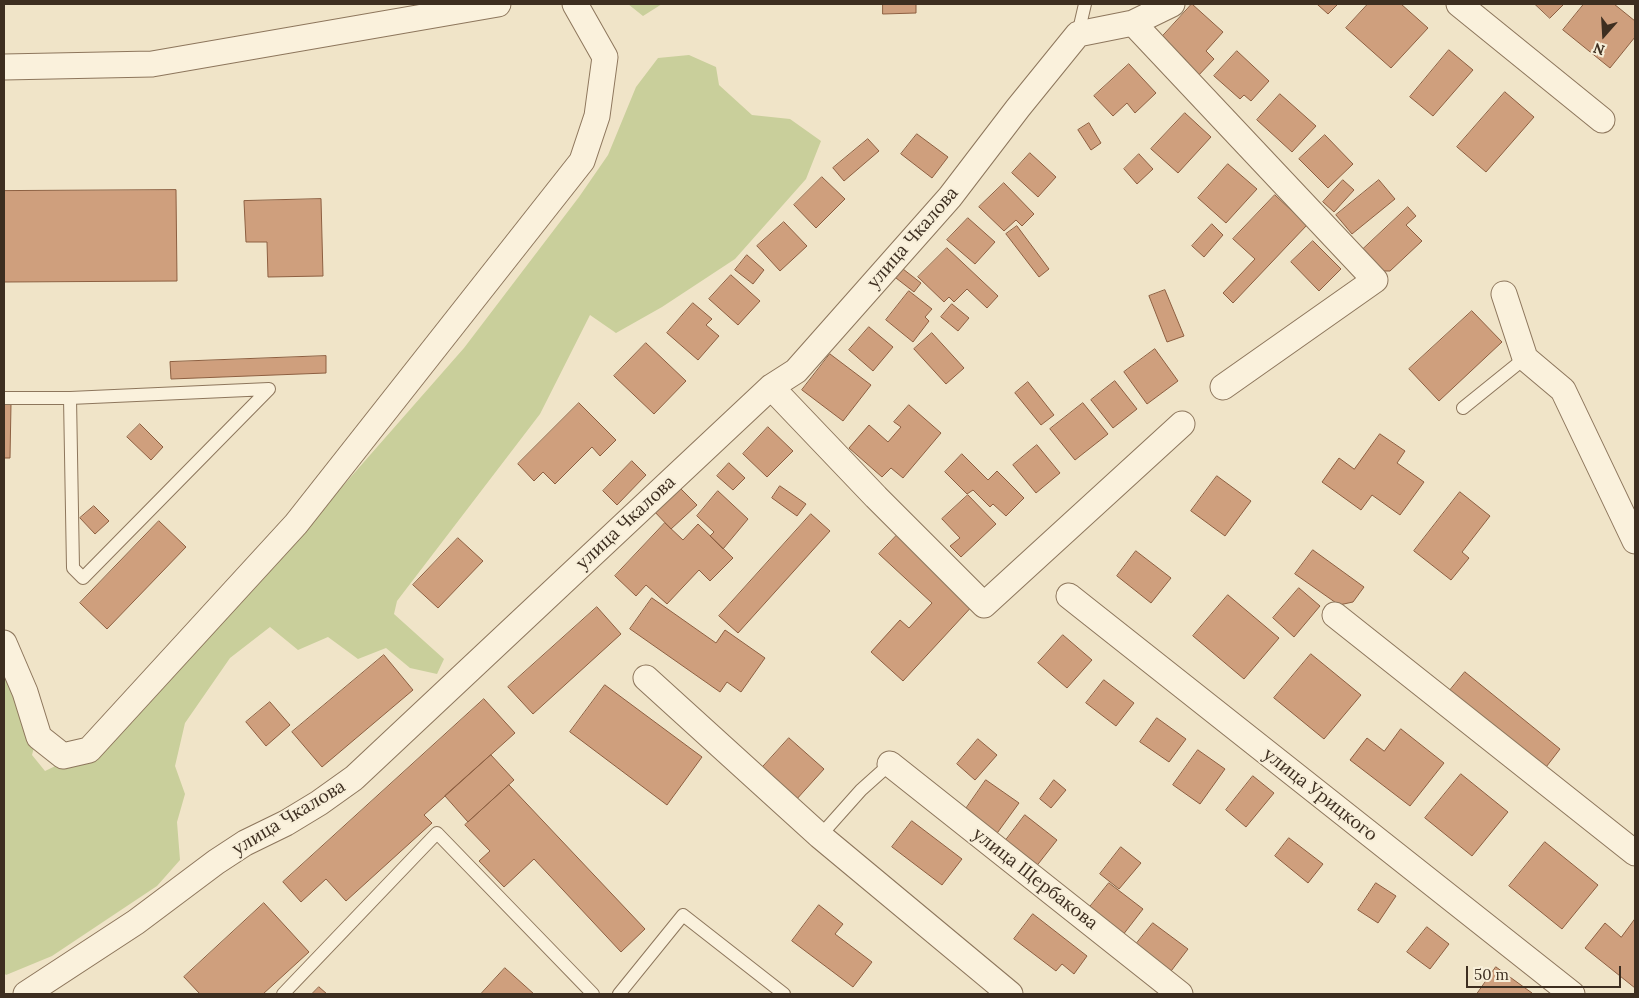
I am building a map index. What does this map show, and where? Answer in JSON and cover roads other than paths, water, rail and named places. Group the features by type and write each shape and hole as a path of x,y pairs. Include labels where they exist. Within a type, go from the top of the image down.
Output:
{"street":[{"path":"4,68 152,64 498,4"},
{"path":"4,643 24,692 39,737 64,756 89,750 296,524 582,161 597,116 605,57 575,4"},
{"path":"1078,34 1133,23 1172,4"},
{"path":"1460,4 1602,120"},
{"path":"1133,23 1375,280 1223,387"},
{"name":"улица Чкалова","path":"26,994 136,922 216,862 319,804 354,778 772,387 796,371 950,197 1078,34"},
{"path":"1504,294 1525,358 1563,390 1635,541"},
{"path":"772,387 876,498 984,605 1182,424"},
{"name":"улица Урицкого","path":"1069,596 1572,994"},
{"path":"1335,615 1635,852"},
{"path":"646,678 820,836 1010,994"},
{"name":"улица Щербакова","path":"890,764 1180,994"}],"lane":[{"path":"1078,34 1085,4"},
{"path":"1463,408 1525,358"},
{"path":"4,398 70,398 269,389 83,578 73,568 70,398"},
{"path":"820,836 861,790 890,764"},
{"path":"283,994 437,833 593,994"},
{"path":"619,994 683,915 784,994"}]}
